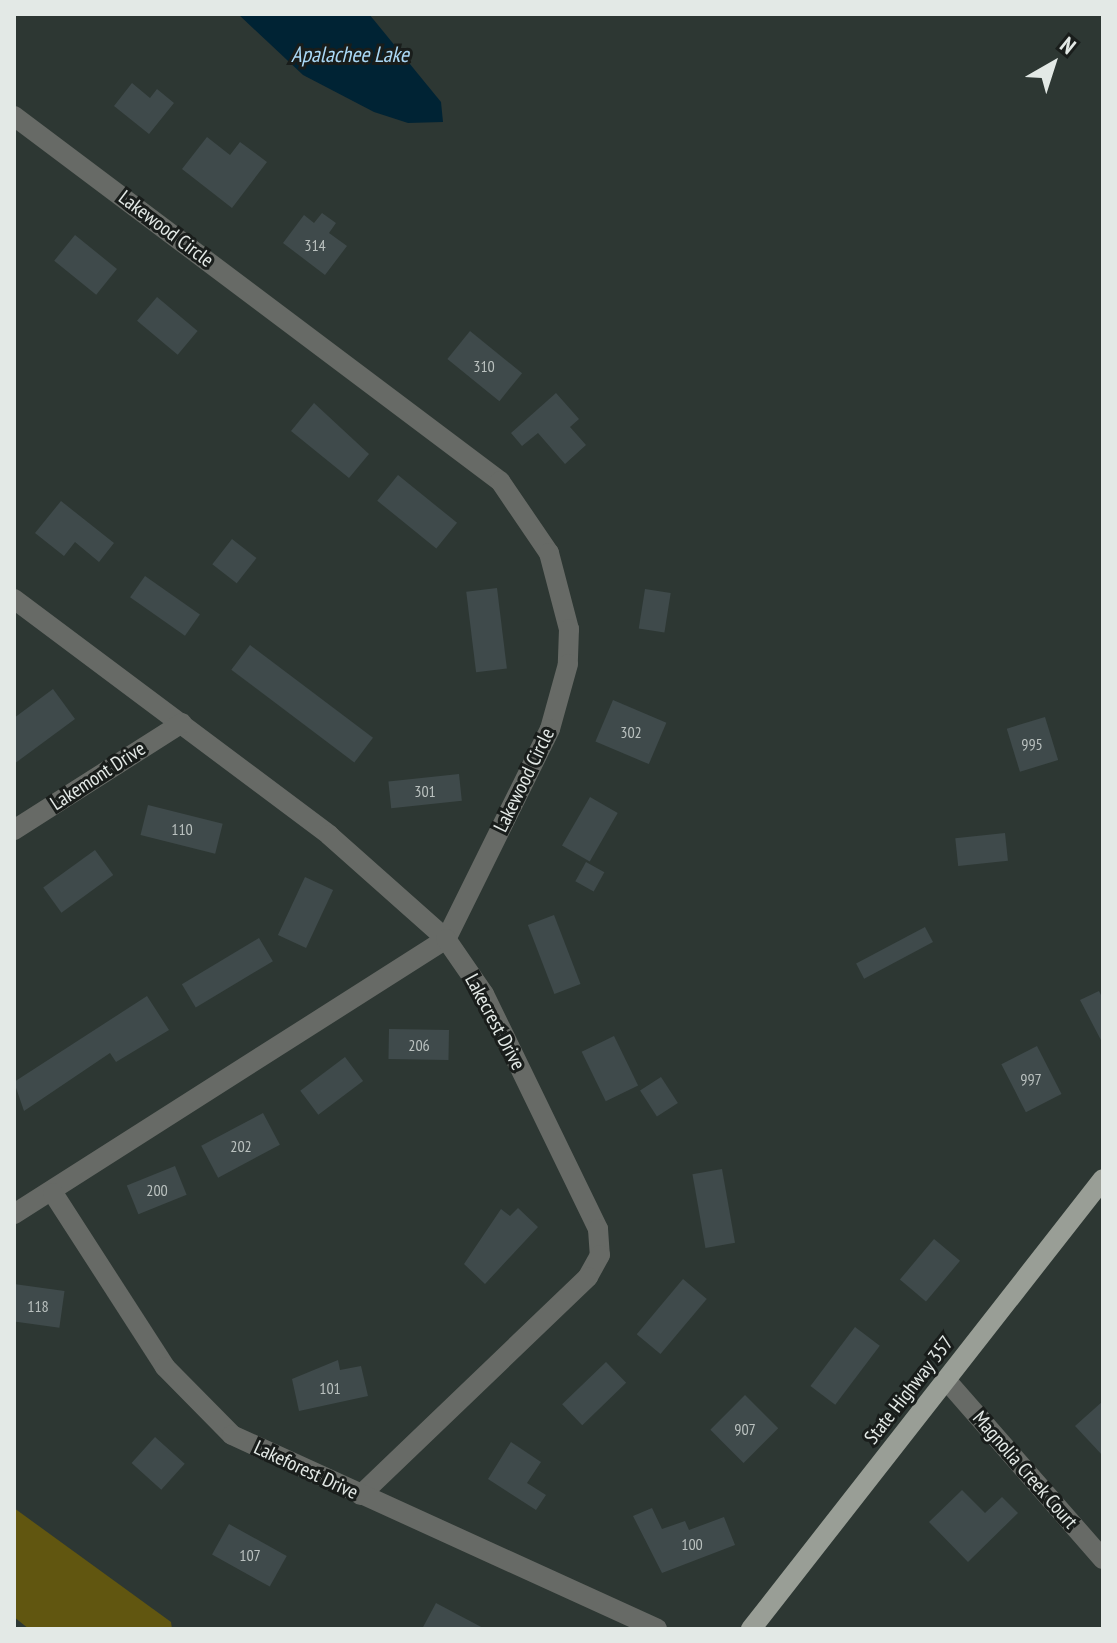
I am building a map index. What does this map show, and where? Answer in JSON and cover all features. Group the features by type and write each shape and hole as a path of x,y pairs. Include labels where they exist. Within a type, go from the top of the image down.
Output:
{"main road":[{"name":"State Highway 357","path":"751,1629 1103,1179"}],"street":[{"name":"Lakewood Circle","path":"14,116 479,462 535,528 566,609 563,686 536,763 446,939"},
{"name":"Lakecrest Drive","path":"14,599 182,723 401,893 446,939 484,994 598,1229 600,1255 588,1277 361,1495"},
{"name":"Lakemont Drive","path":"14,830 182,723"},
{"path":"14,1214 53,1193 446,939"},
{"name":"Lakeforest Drive","path":"53,1193 195,1404 263,1453 585,1590 657,1629"},
{"name":"Magnolia Creek Court","path":"947,1381 1103,1559"}],"shaded area":[{"path":"14,1508 171,1622 172,1629 29,1629 14,1617"}],"water":[{"name":"Apalachee Lake","path":"238,14 369,14 441,102 443,122 408,123 374,112 303,75"}],"building":[{"path":"132,83 150,98 157,89 174,103 149,134 114,106"},
{"path":"207,137 230,155 240,142 267,162 232,208 182,169"},
{"path":"322,213 336,223 329,233 347,246 325,275 283,243 304,215 314,223"},
{"path":"75,235 117,269 96,295 54,261"},
{"path":"157,297 198,331 178,355 137,321"},
{"path":"470,331 522,373 499,401 447,359"},
{"path":"556,393 579,419 570,427 586,445 565,464 538,433 522,446 511,433"},
{"path":"314,403 369,454 349,478 291,431"},
{"path":"398,475 457,523 436,548 377,501"},
{"path":"61,501 114,543 99,562 75,542 64,556 35,533"},
{"path":"232,539 256,558 237,583 212,564"},
{"path":"145,576 200,614 185,636 130,597"},
{"path":"497,588 507,668 476,672 466,592"},
{"path":"645,589 671,593 664,633 639,629"},
{"path":"250,645 373,738 354,762 231,670"},
{"path":"53,689 75,719 14,764 14,718"},
{"path":"613,700 666,723 649,764 595,741"},
{"path":"1045,717 1058,760 1020,772 1007,729"},
{"path":"459,774 462,801 391,808 388,781"},
{"path":"590,797 618,813 590,861 562,845"},
{"path":"148,805 223,824 215,854 141,835"},
{"path":"1005,833 1008,861 958,866 955,838"},
{"path":"95,850 113,875 61,913 43,888"},
{"path":"586,862 604,872 594,891 575,881"},
{"path":"305,877 333,890 306,948 278,935"},
{"path":"554,915 581,984 554,994 528,925"},
{"path":"925,927 933,942 864,979 856,964"},
{"path":"259,938 273,961 196,1007 182,984"},
{"path":"1099,991 1103,999 1103,1044 1080,1000"},
{"path":"147,996 169,1030 116,1062 110,1053 24,1111 14,1082"},
{"path":"389,1029 449,1030 448,1060 388,1059"},
{"path":"614,1036 638,1085 606,1101 582,1052"},
{"path":"1037,1046 1062,1094 1026,1112 1001,1064"},
{"path":"345,1057 363,1081 318,1115 300,1091"},
{"path":"661,1077 678,1103 657,1117 640,1091"},
{"path":"263,1113 280,1145 218,1178 201,1146"},
{"path":"175,1166 187,1195 138,1214 127,1185"},
{"path":"722,1169 735,1243 705,1248 692,1174"},
{"path":"518,1208 538,1227 485,1284 464,1264 501,1209 510,1216"},
{"path":"934,1239 960,1261 926,1301 900,1280"},
{"path":"683,1279 707,1299 660,1354 637,1334"},
{"path":"14,1284 65,1291 59,1328 14,1321"},
{"path":"855,1327 880,1346 835,1405 810,1386"},
{"path":"338,1360 340,1370 361,1366 368,1396 299,1411 292,1379"},
{"path":"606,1362 626,1383 582,1425 562,1404"},
{"path":"745,1395 778,1428 744,1463 710,1430"},
{"path":"1103,1401 1103,1456 1075,1426"},
{"path":"155,1437 185,1464 161,1490 132,1463"},
{"path":"511,1442 541,1462 527,1483 546,1495 536,1510 488,1479"},
{"path":"962,1490 985,1513 1002,1497 1018,1513 968,1562 929,1522"},
{"path":"652,1508 662,1529 685,1521 689,1530 724,1517 735,1545 662,1573 633,1516"},
{"path":"229,1524 287,1556 270,1587 212,1555"},
{"path":"436,1603 485,1629 422,1629"}]}
